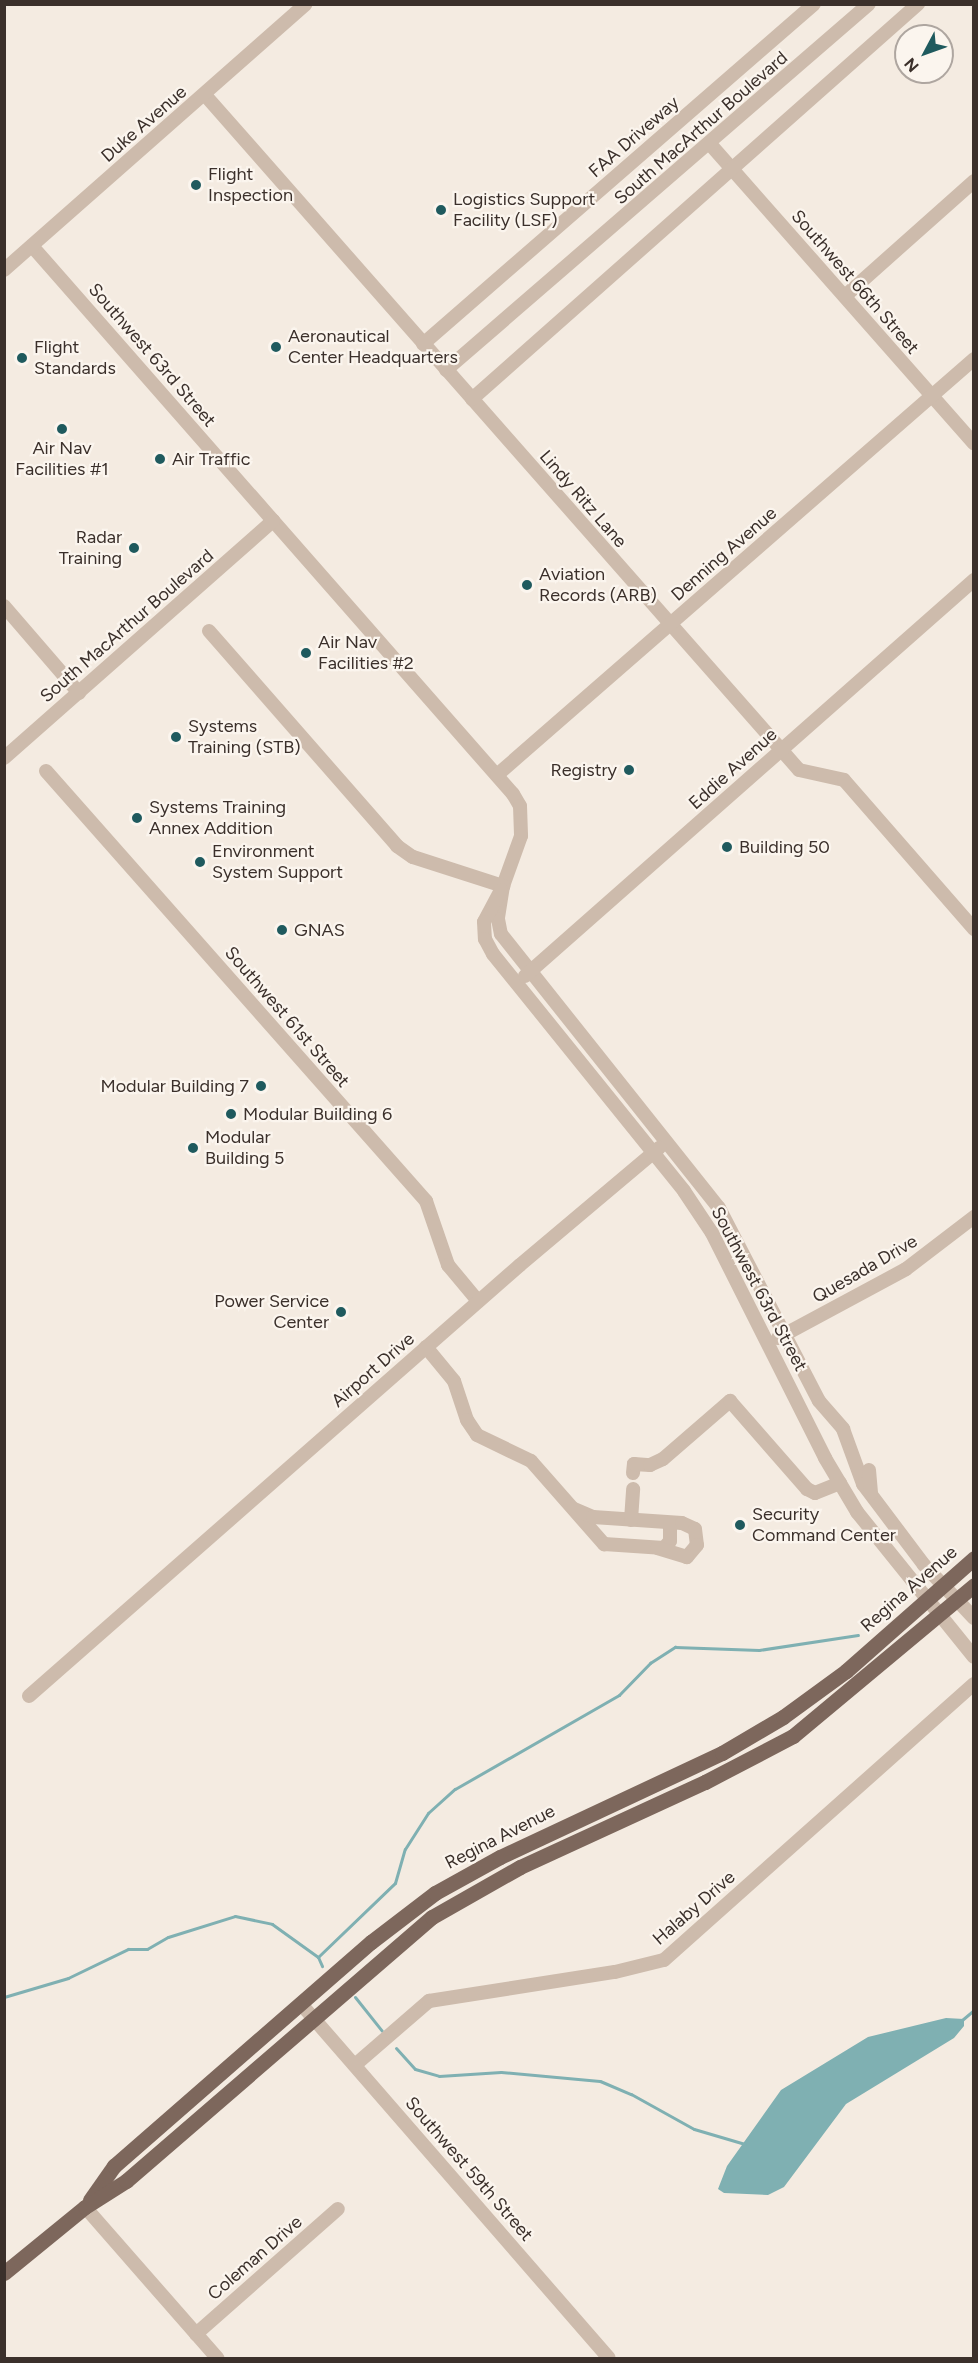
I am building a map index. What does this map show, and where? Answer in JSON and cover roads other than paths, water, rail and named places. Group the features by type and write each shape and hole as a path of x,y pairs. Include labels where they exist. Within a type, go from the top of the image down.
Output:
{"main road":[{"name":"Regina Avenue","path":"85,2207 114,2166 371,1942 464,1875 722,1753 783,1717 846,1671 974,1558"},
{"name":"Regina Avenue","path":"4,2273 85,2207 126,2181 400,1941 477,1888 705,1782 793,1736 974,1585"}],"street":[{"name":"Duke Avenue","path":"4,270 306,4"},
{"name":"FAA Driveway","path":"423,344 814,4"},
{"name":"South MacArthur Boulevard","path":"446,370 870,4"},
{"path":"472,399 918,4"},
{"name":"Lindy Ritz Lane","path":"205,94 799,770 844,780 974,929"},
{"name":"Southwest 66th Street","path":"710,144 974,443"},
{"path":"845,296 974,181"},
{"name":"Southwest 63rd Street","path":"32,246 513,794 522,821 503,886 498,919 501,934 668,1140 719,1209 819,1401 843,1430 855,1470 877,1505 942,1584 974,1618"},
{"name":"Denning Avenue","path":"497,775 974,359"},
{"name":"South MacArthur Boulevard","path":"4,758 273,521"},
{"name":"Eddie Avenue","path":"516,983 974,580"},
{"path":"4,606 79,693"},
{"path":"209,631 397,846 413,857 503,886"},
{"name":"Southwest 61st Street","path":"46,771 426,1201 447,1265 478,1301"},
{"name":"Southwest 63rd Street","path":"503,886 489,908 486,939 516,983 654,1153 712,1233 840,1483 877,1542 974,1657"},
{"name":"Airport Drive","path":"29,1696 478,1301 668,1140"},
{"name":"Quesada Drive","path":"768,1343 906,1269 974,1217"},
{"path":"426,1347 454,1381 467,1420 477,1435 531,1461 570,1506 604,1544 657,1548 681,1558 696,1550 694,1529 689,1525 593,1517 570,1506"},
{"path":"633,1468 657,1464 730,1401 807,1489 815,1493 840,1483"},
{"path":"869,1470 870,1490 877,1505"},
{"path":"631,1520 633,1489"},
{"path":"657,1548 670,1541 670,1522"},
{"name":"Halaby Drive","path":"355,2065 429,2001 615,1972 664,1960 974,1684"},
{"name":"Southwest 59th Street","path":"301,2004 609,2358"},
{"path":"85,2207 217,2358"},
{"name":"Coleman Drive","path":"196,2334 338,2209"}],"water":[{"path":"946,2018 964,2019 964,2026 954,2038 846,2104 784,2187 768,2195 724,2193 718,2189 727,2166 781,2090 868,2037"}],"waterway":[{"path":"4,1997 68,1978 128,1949 147,1949 168,1937 235,1916 272,1924 318,1957 395,1883 405,1849 428,1813 455,1789 619,1695 650,1663 675,1647 759,1650 858,1635"},
{"path":"318,1957 322,1966"},
{"path":"355,1997 382,2031"},
{"path":"962,2020 974,2010"},
{"path":"396,2048 415,2069 439,2076 501,2072 600,2081 631,2094 694,2129 745,2144"}],"place":[{"name":"Flight Inspection","path":"196,185"},
{"name":"Logistics Support Facility (LSF)","path":"441,210"},
{"name":"Aeronautical Center Headquarters","path":"276,347"},
{"name":"Flight Standards","path":"22,358"},
{"name":"Air Nav Facilities #1","path":"62,429"},
{"name":"Air Traffic","path":"160,459"},
{"name":"Radar Training","path":"134,548"},
{"name":"Aviation Records (ARB)","path":"527,585"},
{"name":"Air Nav Facilities #2","path":"306,653"},
{"name":"Systems Training (STB)","path":"176,737"},
{"name":"Registry","path":"629,770"},
{"name":"Systems Training Annex Addition","path":"137,818"},
{"name":"Building 50","path":"727,847"},
{"name":"Environment System Support","path":"200,862"},
{"name":"GNAS","path":"282,930"},
{"name":"Modular Building 7","path":"261,1086"},
{"name":"Modular Building 6","path":"231,1114"},
{"name":"Modular Building 5","path":"193,1148"},
{"name":"Power Service Center","path":"341,1312"},
{"name":"Security Command Center","path":"740,1525"}]}
